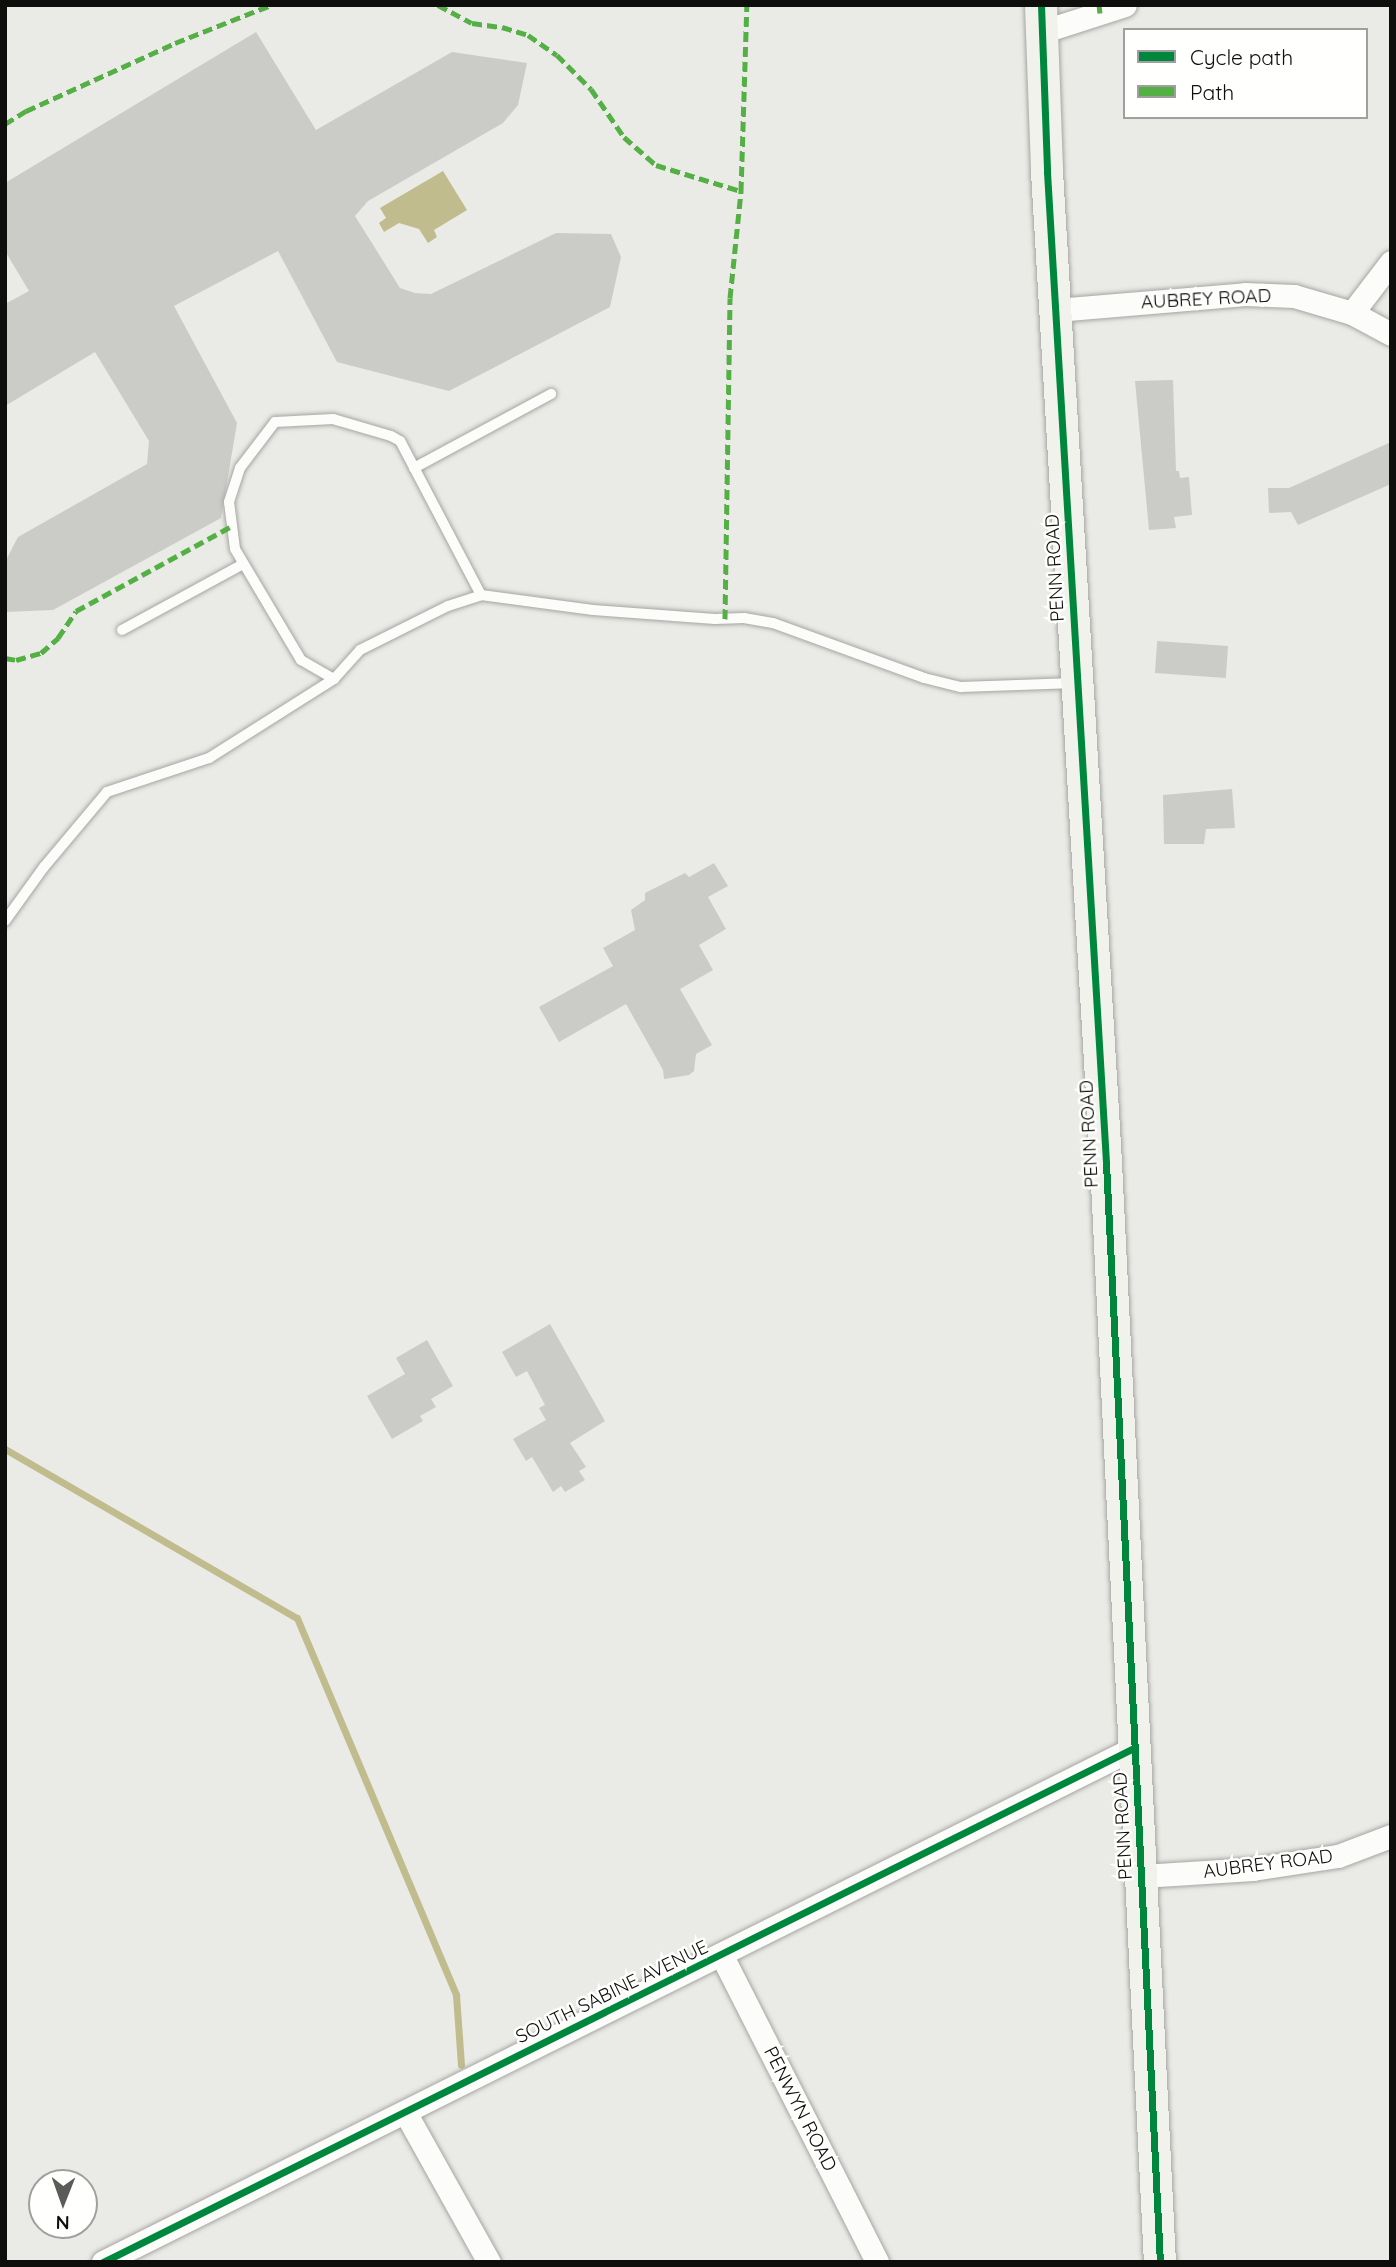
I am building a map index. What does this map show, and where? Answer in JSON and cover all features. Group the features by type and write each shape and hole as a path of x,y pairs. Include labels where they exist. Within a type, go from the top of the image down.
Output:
{"street":[{"path":"1041,19 1125,5"},
{"name":"PENN ROAD","path":"1041,19 1106,1163 1160,2262"},
{"path":"1352,313 1391,262"},
{"name":"AUBREY ROAD","path":"1056,310 1245,294 1293,296 1352,313 1391,334"},
{"name":"SOUTH SABINE AVENUE","path":"103,2262 722,1956 1134,1748"},
{"name":"AUBREY ROAD","path":"1142,1876 1253,1869 1338,1856 1391,1836"},
{"name":"PENWYN ROAD","path":"722,1956 877,2262"},
{"path":"405,2112 488,2262"}],"lane":[{"path":"414,468 551,394"},
{"path":"334,679 301,660 235,549 229,502 240,468 275,422 333,419 363,426 400,441 481,595"},
{"path":"122,630 243,564"},
{"path":"5,921 44,867 107,792 209,758 334,679 360,650 448,606 481,595 593,610 715,619 744,618 773,623 924,678 961,687 1078,683"}],"shaded area":[{"path":"443,171 467,210 434,230 437,237 428,243 419,229 399,223 384,232 379,223 386,218 380,208"}],"building":[{"path":"256,32 316,130 452,52 527,63 518,105 503,123 368,201 355,216 400,288 415,293 431,294 556,233 611,234 621,257 610,307 449,391 337,362 278,251 174,306 237,423 221,518 53,610 5,612 5,562 18,537 147,464 149,441 95,352 5,406 5,304 29,291 5,251 5,183"},
{"path":"1173,380 1176,471 1179,471 1180,478 1189,477 1192,515 1174,517 1176,528 1149,530 1135,381"},
{"path":"1391,442 1391,484 1298,525 1291,512 1269,513 1268,488 1289,488"},
{"path":"1157,641 1228,646 1226,678 1155,673"},
{"path":"1232,789 1235,828 1206,829 1204,844 1164,844 1163,795"},
{"path":"714,863 728,886 708,897 726,929 699,945 713,970 680,989 712,1045 696,1054 694,1071 689,1075 664,1079 663,1070 626,1004 559,1042 539,1007 613,966 603,948 635,930 631,910 645,900 645,893 685,873 689,877"},
{"path":"550,1324 605,1421 570,1443 586,1467 579,1471 585,1480 565,1492 561,1486 553,1492 532,1457 526,1461 513,1439 546,1420 539,1408 545,1405 527,1371 516,1377 502,1352"},
{"path":"427,1340 453,1386 431,1399 436,1407 420,1416 423,1421 392,1439 367,1396 405,1374 396,1358"}],"waterway":[{"path":"5,1449 297,1618 456,1995 461,2065"}],"marked path":[{"path":"5,124 26,111 175,43 271,5"},
{"path":"438,5 472,23 502,27 528,35 557,55 591,89 624,137 656,165 741,191"},
{"path":"725,619 730,298 741,191 747,5"},
{"path":"1099,5 1100,13"},
{"path":"5,658 16,660 41,653 58,638 76,611 232,526"}],"cycle path":[{"path":"1041,5 1047,172 1106,1163 1160,2262"},
{"path":"103,2262 1134,1748"}]}
